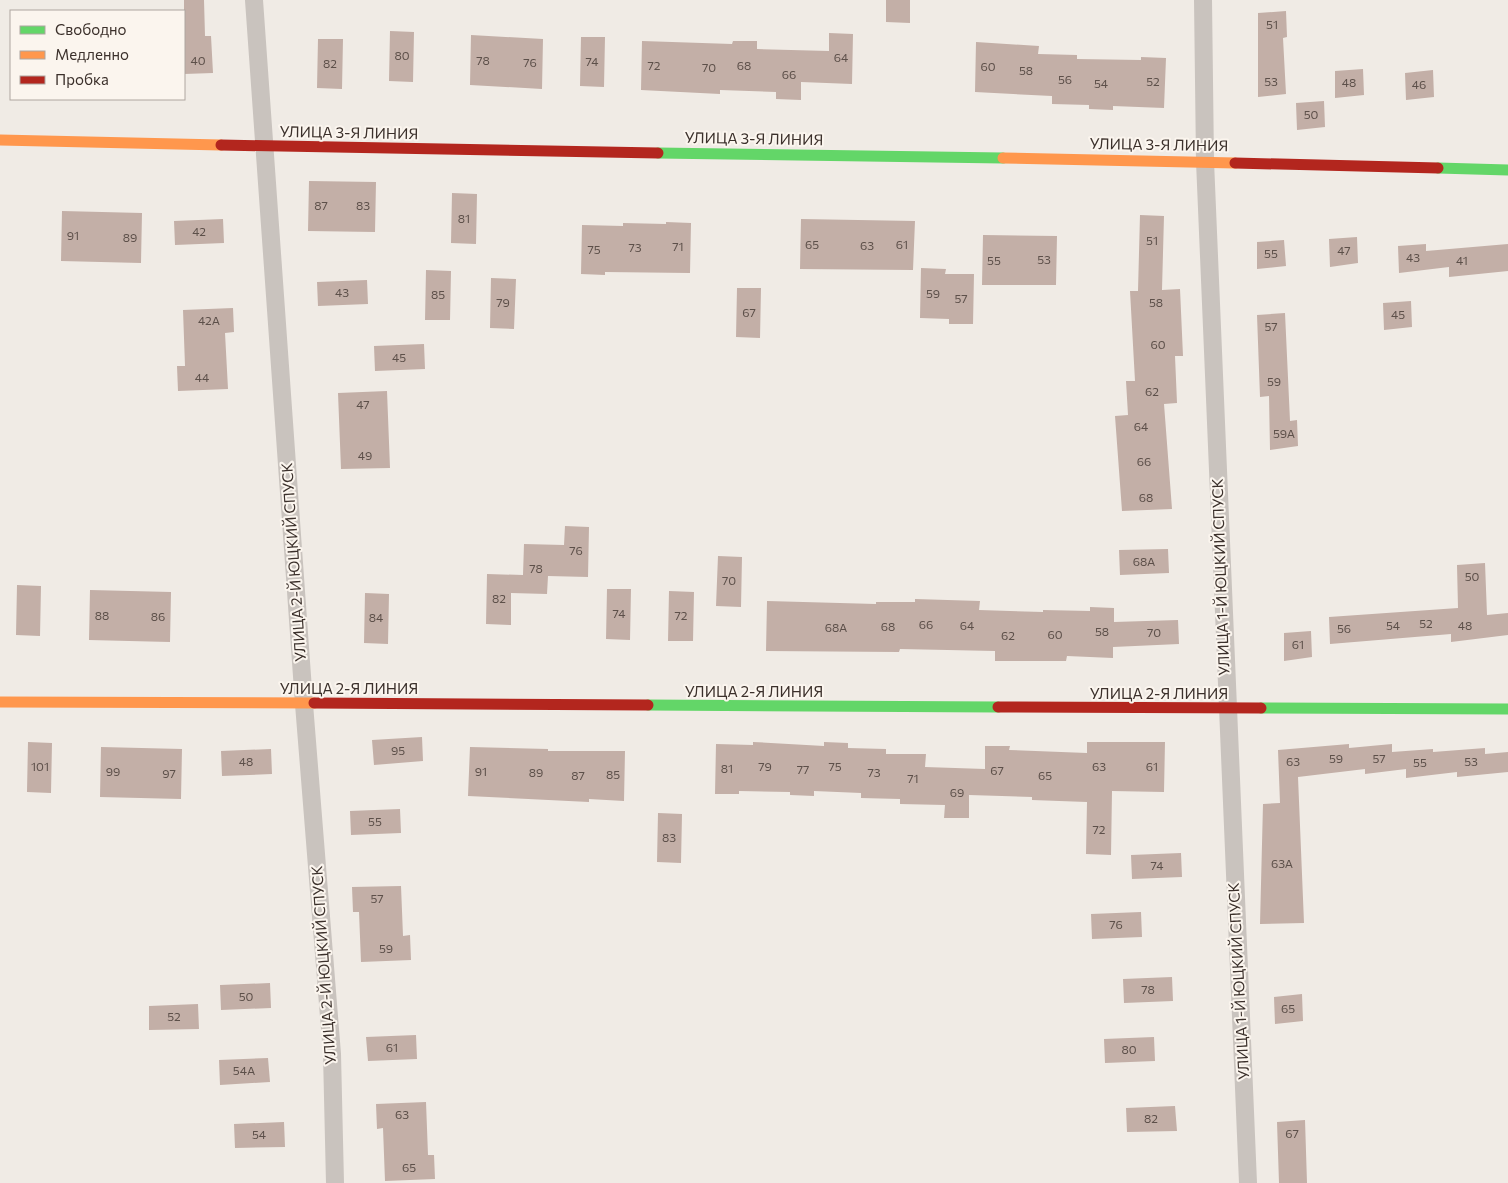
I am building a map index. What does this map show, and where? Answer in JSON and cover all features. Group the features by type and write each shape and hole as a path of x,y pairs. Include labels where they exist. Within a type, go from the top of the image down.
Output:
{"street":[{"name":"УЛИЦА 2-Й ЮЦКИЙ СПУСК","path":"254,0 304,704 332,1054 335,1183"},
{"name":"УЛИЦА 1-Й ЮЦКИЙ СПУСК","path":"1203,0 1205,161 1226,709 1248,1183"},
{"name":"УЛИЦА 3-Я ЛИНИЯ","path":"0,140 265,147 1205,161 1508,170"},
{"name":"УЛИЦА 2-Я ЛИНИЯ","path":"0,702 1508,709"}],"building":[{"path":"184,0 204,0 205,36 211,36 213,73 185,74"},
{"path":"886,0 910,0 910,23 886,22"},
{"path":"1286,11 1287,37 1283,38 1286,94 1258,97 1258,13"},
{"path":"390,31 414,32 413,82 389,81"},
{"path":"829,33 853,34 852,84 801,82 801,100 776,99 776,92 720,90 720,94 641,90 642,41 732,44 733,41 757,41 757,49 829,51"},
{"path":"471,35 543,39 542,89 470,85"},
{"path":"581,37 605,37 604,87 580,86"},
{"path":"318,39 343,39 342,89 317,88"},
{"path":"976,42 1039,46 1038,54 1077,55 1077,59 1141,60 1141,57 1166,58 1164,108 1113,106 1113,110 1089,109 1089,105 1052,104 1052,96 975,92"},
{"path":"1363,69 1364,95 1335,98 1335,71"},
{"path":"1433,70 1434,97 1406,100 1405,73"},
{"path":"1324,101 1325,127 1297,130 1296,103"},
{"path":"309,181 376,182 375,232 308,231"},
{"path":"452,193 477,194 476,244 451,243"},
{"path":"62,211 142,213 141,263 61,261"},
{"path":"1140,215 1164,216 1162,290 1180,289 1183,356 1175,356 1177,403 1164,404 1172,509 1122,511 1115,416 1128,415 1126,381 1135,381 1130,291 1138,291"},
{"path":"223,219 224,243 175,245 174,221"},
{"path":"801,219 915,221 913,270 800,269"},
{"path":"666,222 691,223 690,273 605,272 605,275 581,274 582,225 623,226 623,223 666,224"},
{"path":"983,235 1057,236 1056,285 982,285"},
{"path":"1357,237 1358,263 1330,267 1329,239"},
{"path":"1284,240 1286,266 1257,269 1257,242"},
{"path":"1426,244 1426,251 1508,244 1508,271 1449,277 1449,267 1399,273 1398,246"},
{"path":"921,268 946,269 945,274 974,274 973,324 949,324 949,319 920,318"},
{"path":"426,270 451,271 450,320 425,320"},
{"path":"491,278 516,279 514,329 490,328"},
{"path":"367,280 368,304 318,306 317,282"},
{"path":"737,288 761,288 760,338 736,337"},
{"path":"1411,301 1412,327 1384,330 1383,303"},
{"path":"233,308 234,332 225,333 228,389 178,391 177,366 185,366 183,310"},
{"path":"1285,313 1290,421 1297,420 1298,446 1270,450 1269,396 1260,397 1257,315"},
{"path":"424,344 425,369 375,371 374,346"},
{"path":"387,391 390,468 341,469 338,393"},
{"path":"565,526 589,527 588,577 548,576 547,594 511,593 511,625 486,624 487,574 523,575 524,544 564,545"},
{"path":"1168,549 1169,573 1120,575 1119,550"},
{"path":"718,556 742,557 741,607 716,606"},
{"path":"1485,563 1487,615 1508,613 1508,635 1451,642 1451,634 1330,644 1329,617 1458,608 1457,565"},
{"path":"17,585 41,586 40,636 16,635"},
{"path":"607,589 631,589 630,640 606,639"},
{"path":"90,590 171,592 170,642 89,640"},
{"path":"669,591 694,592 693,641 668,641"},
{"path":"365,593 389,594 388,644 364,643"},
{"path":"915,599 980,601 979,610 1043,612 1043,610 1090,611 1090,607 1114,608 1114,622 1178,620 1179,644 1113,647 1113,658 1067,656 1066,661 995,661 995,651 900,649 899,652 766,651 767,601 876,604 876,602 915,602"},
{"path":"1311,631 1312,657 1284,661 1284,633"},
{"path":"422,737 423,761 374,765 372,740"},
{"path":"28,742 52,743 51,793 27,792"},
{"path":"753,742 824,746 824,742 848,743 848,748 886,749 886,754 926,754 925,767 985,769 985,746 1010,746 1009,750 1087,753 1087,742 1165,742 1164,792 1112,791 1111,855 1086,854 1087,802 1032,800 1032,797 969,795 969,818 944,818 945,805 900,804 900,799 861,798 861,793 814,791 814,796 790,795 790,792 739,791 739,794 715,794 716,744 753,745"},
{"path":"1349,744 1349,748 1392,744 1392,752 1433,749 1433,752 1485,748 1485,754 1508,752 1508,772 1457,777 1457,772 1406,778 1406,769 1365,774 1365,769 1298,777 1304,923 1260,924 1263,804 1280,803 1278,750"},
{"path":"101,747 182,749 181,799 100,797"},
{"path":"470,747 548,749 548,751 625,751 624,801 589,799 589,802 468,796"},
{"path":"271,749 272,774 222,776 221,751"},
{"path":"400,809 401,833 351,835 350,811"},
{"path":"658,813 682,814 681,863 657,862"},
{"path":"1181,853 1182,877 1132,879 1131,855"},
{"path":"401,886 403,936 410,935 411,960 361,962 359,912 353,912 352,887"},
{"path":"1141,912 1142,937 1092,939 1091,914"},
{"path":"1172,977 1173,1001 1124,1003 1123,979"},
{"path":"270,983 271,1008 221,1010 220,985"},
{"path":"1302,994 1303,1021 1275,1024 1274,997"},
{"path":"198,1004 199,1029 149,1030 149,1006"},
{"path":"416,1035 417,1059 368,1061 366,1037"},
{"path":"1154,1037 1155,1061 1105,1063 1104,1039"},
{"path":"268,1058 270,1082 220,1085 219,1060"},
{"path":"426,1102 428,1155 434,1155 435,1179 385,1181 383,1128 377,1129 376,1104"},
{"path":"1175,1106 1177,1131 1127,1132 1126,1108"},
{"path":"1305,1120 1307,1183 1279,1183 1277,1122"},
{"path":"284,1122 285,1147 235,1148 234,1124"}],"traffic: fast":[{"path":"658,153 1003,158"},
{"path":"1438,168 1508,170"},
{"path":"648,705 998,707"},
{"path":"1261,708 1508,709"}],"traffic: slow":[{"path":"0,140 221,145"},
{"path":"1003,158 1235,163"},
{"path":"0,702 314,703"}],"traffic: jam":[{"path":"221,145 658,153"},
{"path":"1235,163 1438,168"},
{"path":"314,703 648,705"},
{"path":"998,707 1261,708"}]}
